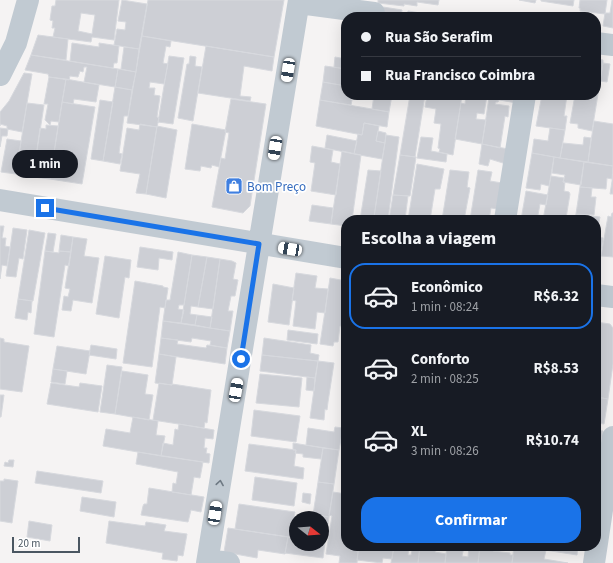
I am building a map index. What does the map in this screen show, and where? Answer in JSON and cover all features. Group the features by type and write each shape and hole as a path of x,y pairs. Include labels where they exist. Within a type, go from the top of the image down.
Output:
{"street":[{"path":"0,75 16,43 28,0"},
{"path":"229,563 207,561 299,2 367,12"},
{"path":"601,44 613,45"},
{"path":"506,215 524,100"},
{"path":"0,200 341,257"},
{"path":"601,296 613,298"},
{"path":"601,517 613,437"},
{"path":"594,563 596,551"}],"building":[{"path":"56,0 119,0 114,40 92,37 91,42 53,37 55,28 52,28 53,21 50,20 52,6 55,6","holes":["81,13 95,15 92,34 78,31"]},
{"path":"122,0 147,4 139,49 114,45 117,29 125,30 126,22 118,21"},
{"path":"148,0 284,0 274,57 142,36"},
{"path":"378,0 439,0 438,5 417,2 417,6 404,4 404,6 378,3"},
{"path":"519,0 536,0 535,3"},
{"path":"541,0 574,0 573,6"},
{"path":"580,0 607,0 605,14 601,14 601,12 580,11"},
{"path":"612,0 613,28 603,26 605,13 610,13"},
{"path":"383,7 402,10 402,12 382,12"},
{"path":"38,35 68,39 66,60 31,55"},
{"path":"142,36 171,41 170,47 166,46 163,63 168,64 164,84 150,82 149,88 155,88 154,95 160,96 157,127 127,123"},
{"path":"72,43 99,47 99,43 119,46 117,63 114,63 113,68 70,61"},
{"path":"206,46 274,57 272,71 244,66 240,96 251,97 250,101 198,93"},
{"path":"124,47 139,49 136,72 121,69"},
{"path":"31,55 118,69 115,87 84,82 87,67 84,67 83,72 80,71 78,77 70,76 69,80 49,77 48,74 25,70"},
{"path":"169,56 184,58 173,124 158,122"},
{"path":"190,56 196,57 195,66 202,67 193,121 178,118 187,64 189,64"},
{"path":"335,57 341,58 341,68 334,67"},
{"path":"601,60 603,60 601,75"},
{"path":"603,63 610,64 607,82 601,81"},
{"path":"325,66 341,68 341,85 323,82"},
{"path":"118,69 136,72 132,90 115,87"},
{"path":"24,73 32,74 22,132 7,129 7,126 0,124 0,112 9,101"},
{"path":"49,77 66,79 59,122 51,121 50,125 45,120 48,104 44,104"},
{"path":"66,79 99,85 96,102 74,99 73,104 62,102"},
{"path":"323,82 341,85 341,100 352,100 351,105 320,100"},
{"path":"115,87 132,90 128,116 124,116 119,153 122,154 120,164 103,161"},
{"path":"231,99 266,104 250,206 243,213 212,207 221,158 225,159 229,133 225,132"},
{"path":"100,100 113,102 103,161 91,159"},
{"path":"320,100 389,112 387,127 364,123 362,135 316,126"},
{"path":"373,100 391,100 389,112 372,109"},
{"path":"409,100 424,100 415,157 400,155"},
{"path":"426,100 461,100 453,155 439,152 440,149 438,148 441,124 434,123 436,109 425,107"},
{"path":"465,100 486,100 484,114 477,113 476,119 486,120 482,144 455,139 461,103 465,104"},
{"path":"489,100 499,100 495,104 509,106 508,117 505,116 500,148 482,144"},
{"path":"500,100 516,100 516,103"},
{"path":"541,100 566,100 564,116 567,116 565,130 536,126"},
{"path":"574,100 597,100 592,131 578,128 578,124 570,123"},
{"path":"62,102 95,107 82,184 50,179"},
{"path":"27,103 44,105 35,164 28,163 26,176 16,174"},
{"path":"594,121 613,124 613,166 588,162"},
{"path":"364,123 379,126 376,141 385,143 382,159 354,154 358,134 362,135"},
{"path":"140,124 157,127 146,194 136,193 140,174 120,171 127,128 139,130"},
{"path":"192,124 226,130 219,167 212,165 211,168 201,166 200,171 185,169"},
{"path":"46,125 58,126 50,179 33,177 40,128 46,129"},
{"path":"157,126 177,130 166,198 146,194"},
{"path":"0,128 8,129 7,136 2,136 0,147"},
{"path":"550,128 565,130 560,158 532,153 534,139 548,141"},
{"path":"378,131 386,133 385,143 376,141"},
{"path":"327,135 357,141 354,154 325,148"},
{"path":"386,135 399,137 389,215 374,215"},
{"path":"421,137 433,138 431,151 447,154 446,162 417,158"},
{"path":"584,137 591,138 588,162 560,158 563,143 583,145"},
{"path":"7,139 21,141 16,174 1,172"},
{"path":"482,144 508,149 506,164 490,159 488,166 479,164"},
{"path":"312,146 333,150 331,162 340,164 336,195 311,191 315,163 310,162"},
{"path":"342,151 361,155 353,215 341,215 341,225 331,224"},
{"path":"532,153 554,157 549,186 541,184 540,190 526,188"},
{"path":"400,155 416,157 410,196 393,195"},
{"path":"554,157 584,162 581,185 563,182 565,175 552,173"},
{"path":"584,162 613,166 612,179 607,178 606,189 580,187"},
{"path":"417,164 444,169 440,189 435,189 431,215 409,215"},
{"path":"368,170 381,171 374,215 361,215"},
{"path":"450,170 469,172 467,187 470,188 465,215 443,215"},
{"path":"478,170 492,172 490,181 502,183 498,209 491,208 490,215 471,215"},
{"path":"613,175 613,194 610,194"},
{"path":"551,176 564,178 564,191 569,192 570,194 566,215 544,215"},
{"path":"580,187 592,188 591,197 596,197 594,215 576,214"},
{"path":"526,191 548,195 546,205 540,204 538,215 522,215"},
{"path":"393,195 408,196 406,215 390,215"},
{"path":"312,205 333,208 331,224 309,221"},
{"path":"612,213 613,257 601,256 608,216 611,217"},
{"path":"0,226 4,226 2,238 6,238 5,246 10,247 7,266 2,265 0,279"},
{"path":"13,228 27,230 23,259 19,258 16,277 6,276"},
{"path":"29,230 45,233 33,301 18,299"},
{"path":"48,233 56,234 53,252 45,251"},
{"path":"61,235 73,237 71,252 59,251"},
{"path":"73,237 87,239 84,256 99,258 92,303 73,300 71,311 62,310 64,296 68,297 70,289 65,288"},
{"path":"601,238 603,238 601,250"},
{"path":"140,247 173,252 172,260 159,258 158,270 137,267"},
{"path":"45,251 59,253 59,251 71,252 69,266 65,265 54,337 34,334"},
{"path":"178,252 192,255 184,305 179,305 178,309 184,310 181,323 163,321 166,300 170,300"},
{"path":"192,255 207,257 198,307 191,306 190,314 197,315 195,325 181,323"},
{"path":"105,256 131,260 129,278 125,277 119,318 96,314"},
{"path":"207,257 220,259 213,309 198,307"},
{"path":"220,259 236,263 233,279 238,280 235,296 231,296 228,311 233,311 230,331 210,328"},
{"path":"296,273 317,276 315,288 328,289 325,313 317,312 315,329 293,326 296,301 292,300"},
{"path":"330,278 341,280 341,326 338,342 334,342 333,346 320,344"},
{"path":"135,281 168,288 165,308 160,307 152,367 123,363"},
{"path":"273,284 294,288 289,325 268,322"},
{"path":"18,299 32,301 31,313 28,312 27,320 15,318"},
{"path":"197,315 212,317 210,328 195,325"},
{"path":"163,321 230,331 227,348 210,345 211,341 192,338 191,342 161,338"},
{"path":"601,323 610,324 613,328 613,364 608,399 601,398"},
{"path":"288,330 318,334 317,344 287,340"},
{"path":"0,338 4,339 4,342 29,346 22,392 0,389"},
{"path":"161,338 178,340 177,344 206,348 207,345 227,348 225,364 159,354"},
{"path":"264,338 311,345 310,353 319,355 318,361 262,355"},
{"path":"91,345 117,349 116,359 89,355"},
{"path":"57,346 90,351 86,374 53,369"},
{"path":"159,354 176,357 172,385 155,383"},
{"path":"262,355 318,361 315,378 260,371"},
{"path":"318,361 334,363 327,410 325,409 324,420 310,418"},
{"path":"107,365 122,367 115,414 100,412"},
{"path":"53,369 67,371 65,384 51,382"},
{"path":"122,371 148,375 145,394 153,395 149,420 115,414"},
{"path":"260,374 302,378 299,407 256,403"},
{"path":"307,377 315,378 314,391 306,390"},
{"path":"51,383 79,387 80,383 102,386 98,412 47,404"},
{"path":"159,383 211,390 207,423 205,422 204,428 153,420"},
{"path":"0,395 4,395 1,417 0,417"},
{"path":"601,398 608,399 604,424 601,424"},
{"path":"254,410 300,416 296,442 251,436"},
{"path":"133,417 158,421 156,435 165,436 161,456 103,446 106,429 130,433"},
{"path":"179,424 214,430 213,439 205,438 204,448 207,448 206,453 210,454 209,463 161,456 163,443 173,445 175,429 178,430"},
{"path":"335,427 341,428 339,450 306,445 308,428 334,432"},
{"path":"601,431 603,431 601,442"},
{"path":"293,443 323,448 321,459 303,457 303,454 295,453 296,450 293,450"},
{"path":"249,444 296,450 294,466 304,468 303,479 245,471"},
{"path":"323,448 339,450 334,484 318,482"},
{"path":"138,452 203,462 200,478 194,477 191,495 172,492 173,483 176,484 178,472 136,464"},
{"path":"9,460 14,460 13,467 4,466 5,462 8,463"},
{"path":"37,471 103,481 101,493 35,483"},
{"path":"255,477 297,483 294,506 252,500"},
{"path":"4,479 18,481 12,523 0,521 0,481 4,481"},
{"path":"318,482 334,484 329,517 329,511 314,511"},
{"path":"149,488 204,497 201,512 191,510 188,522 141,515 144,504 147,504"},
{"path":"333,492 341,493 341,551 358,551 357,563 339,563 340,556 326,554 326,551 329,551 329,535 332,516 329,515"},
{"path":"303,493 311,494 310,504 302,502"},
{"path":"82,497 116,502 114,517 80,511"},
{"path":"239,504 289,511 289,537 235,529"},
{"path":"29,521 52,525 50,541 27,537"},
{"path":"109,521 145,526 146,522 166,525 164,531 187,534 183,556 178,555 177,561 162,559 163,553 106,543"},
{"path":"228,528 288,537 285,554 258,550 257,558 224,552"},
{"path":"288,537 289,551 324,551 323,558 285,553"},
{"path":"358,551 393,551 392,559 383,558 382,563 357,560"},
{"path":"393,551 408,551 408,555 411,555 412,551 419,551 418,563 391,563"},
{"path":"419,551 435,551 446,554 445,563 418,563"},
{"path":"446,551 463,551 462,556 468,557 469,551 479,551 478,563 445,563"},
{"path":"479,551 510,553 510,555 513,555 512,563 478,563"},
{"path":"513,551 546,551 544,559 568,563 512,563"},
{"path":"551,551 577,551 577,555"}],"place":[{"name":"Bom Preço","path":"234,186"}],"route":[{"path":"45,208 259,244 241,359"}]}
